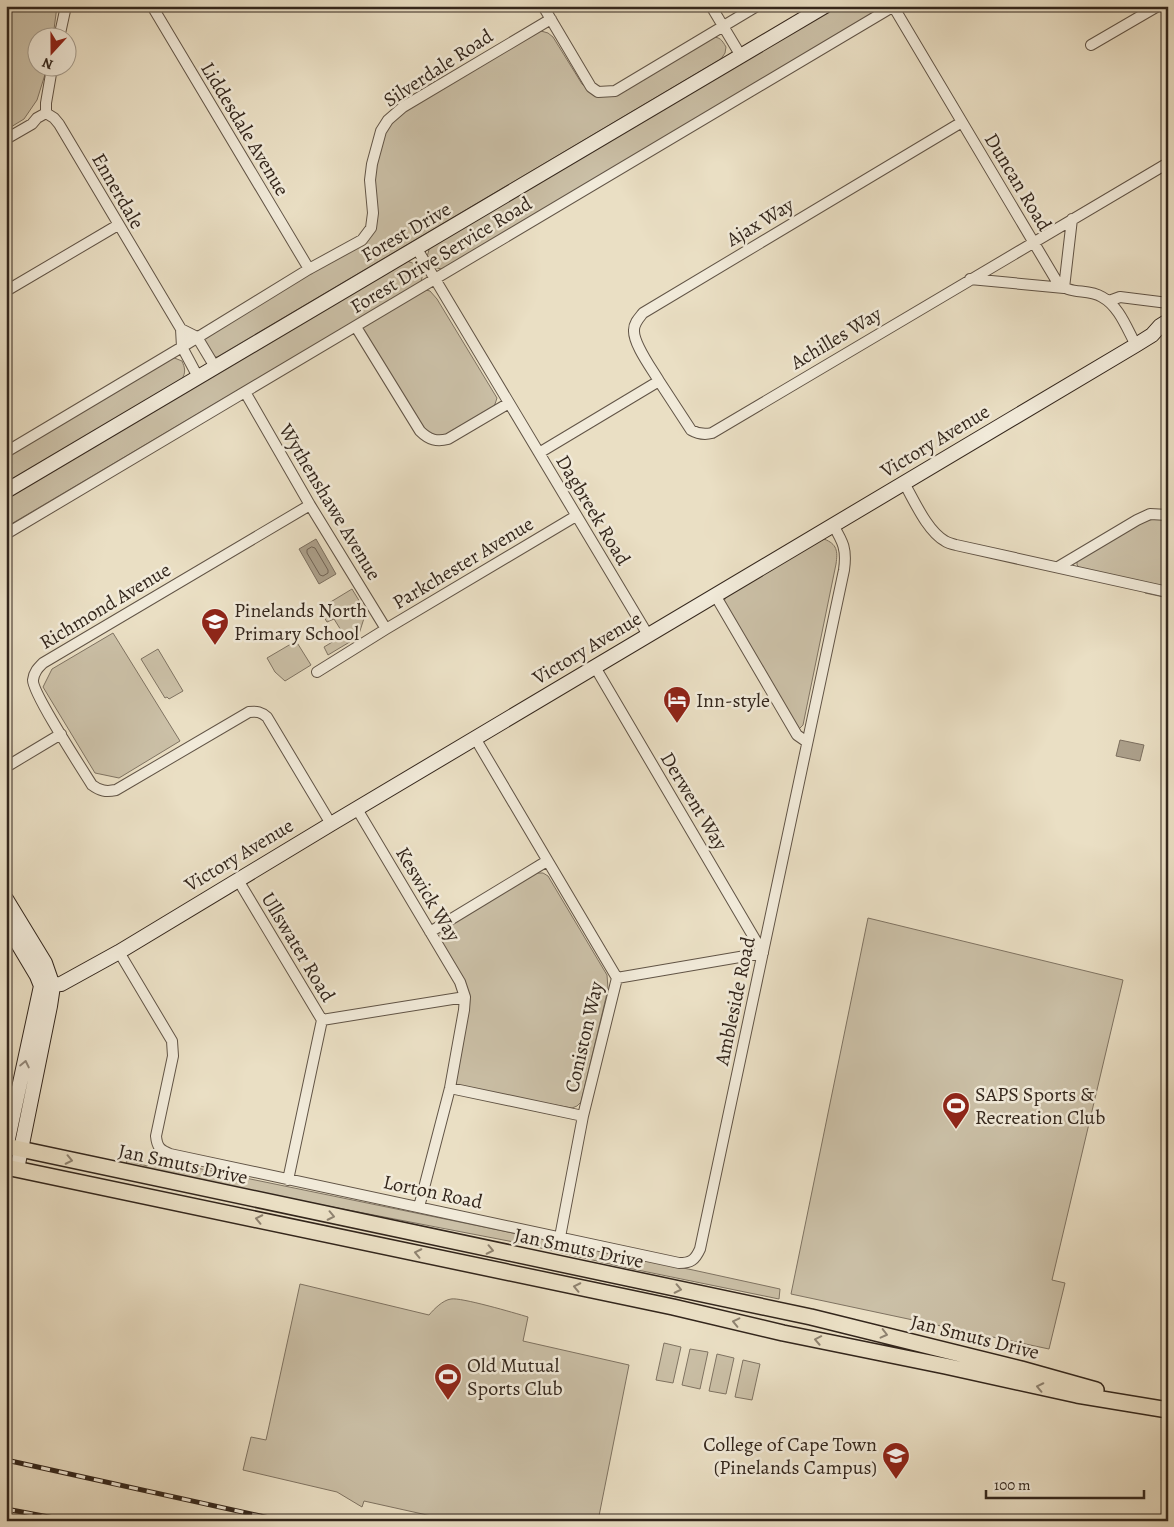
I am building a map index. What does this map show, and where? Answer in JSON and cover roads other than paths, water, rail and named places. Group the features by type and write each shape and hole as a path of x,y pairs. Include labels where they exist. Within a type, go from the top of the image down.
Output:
{"main road":[{"name":"Jan Smuts Drive","path":"10,1148 836,1323 1075,1383 1140,1404"},
{"name":"Jan Smuts Drive","path":"11,1168 672,1307 783,1333 1077,1395 1168,1410"}],"street":[{"path":"61,28 66,6"},
{"name":"Liddesdale Avenue","path":"152,6 309,269"},
{"path":"543,6 591,86 598,92 615,91 756,6"},
{"path":"711,6 741,56"},
{"name":"Forest Drive","path":"6,491 826,6"},
{"name":"Duncan Road","path":"893,6 1056,280 1064,288"},
{"name":"Forest Drive Service Road","path":"6,534 893,6"},
{"path":"1091,46 1158,6"},
{"name":"Silverdale Road","path":"309,269 362,240 372,228 373,214 370,180 372,164 381,132 388,120 403,107 550,19"},
{"path":"6,139 32,124 37,118 46,113 50,78"},
{"name":"Ennerdale","path":"46,113 59,124 181,329 182,348 198,377"},
{"name":"Ajax Way","path":"659,382 635,339 634,330 637,320 643,312 962,122"},
{"name":"Achilles Way","path":"659,382 691,430 697,434 712,432 1168,163"},
{"path":"1064,288 1072,219"},
{"path":"6,291 118,225"},
{"name":"Dagbreek Road","path":"417,249 648,635"},
{"path":"6,452 182,348 196,337 309,269"},
{"path":"970,279 1064,288 1101,296 1109,301 1117,312 1136,345"},
{"path":"1109,301 1120,297 1168,303"},
{"name":"Victory Avenue","path":"1152,335 1160,326 1168,321"},
{"path":"356,327 420,431 426,437 440,441 448,439 509,403"},
{"path":"181,329 196,337 215,367"},
{"name":"Victory Avenue","path":"47,986 61,984 119,952 1152,335 1168,330"},
{"path":"539,453 659,382"},
{"name":"Wythenshawe Avenue","path":"245,392 310,505 386,629"},
{"path":"904,483 927,523 935,533 944,540 956,545 1168,592"},
{"name":"Richmond Avenue","path":"61,734 35,690 33,681 36,671 43,663 310,505"},
{"path":"1058,567 1137,520 1150,514 1168,515"},
{"name":"Parkchester Avenue","path":"317,672 576,516"},
{"name":"Ambleside Road","path":"688,1263 696,1258 700,1248 846,559 845,548 833,525"},
{"path":"716,595 797,735 807,742"},
{"name":"Derwent Way","path":"595,667 763,952"},
{"path":"6,766 61,734 92,785 99,790 107,792 116,790 249,712 256,711 267,717 331,824"},
{"name":"Coniston Way","path":"475,738 617,978 583,1116 560,1237"},
{"name":"Keswick Way","path":"357,809 460,982 465,997"},
{"path":"430,932 548,861"},
{"name":"Ullswater Road","path":"238,880 322,1020 288,1180"},
{"path":"6,899 45,964 48,976 10,1148 11,1168"},
{"path":"6,924 37,976 47,986"},
{"name":"Lorton Road","path":"119,952 172,1041 173,1056 156,1136 157,1144 161,1150 170,1154 288,1180 679,1263 688,1263"},
{"path":"617,978 763,952"},
{"path":"45,964 59,975 74,976"},
{"path":"322,1020 465,997 450,1088 419,1207"},
{"path":"450,1088 583,1116"}],"water":[{"path":"316,539 336,574 319,584 299,549"},
{"path":"1120,740 1144,745 1140,761 1116,756"}],"railway":[{"path":"6,1460 283,1521"},
{"path":"6,1509 70,1521"}],"place":[{"name":"Pinelands North Primary School","path":"215,646"},
{"name":"Inn-style","path":"677,724"},
{"name":"SAPS Sports & Recreation Club","path":"956,1130"},
{"name":"Old Mutual Sports Club","path":"448,1401"},
{"name":"College of Cape Town (Pinelands Campus)","path":"896,1480"}]}
